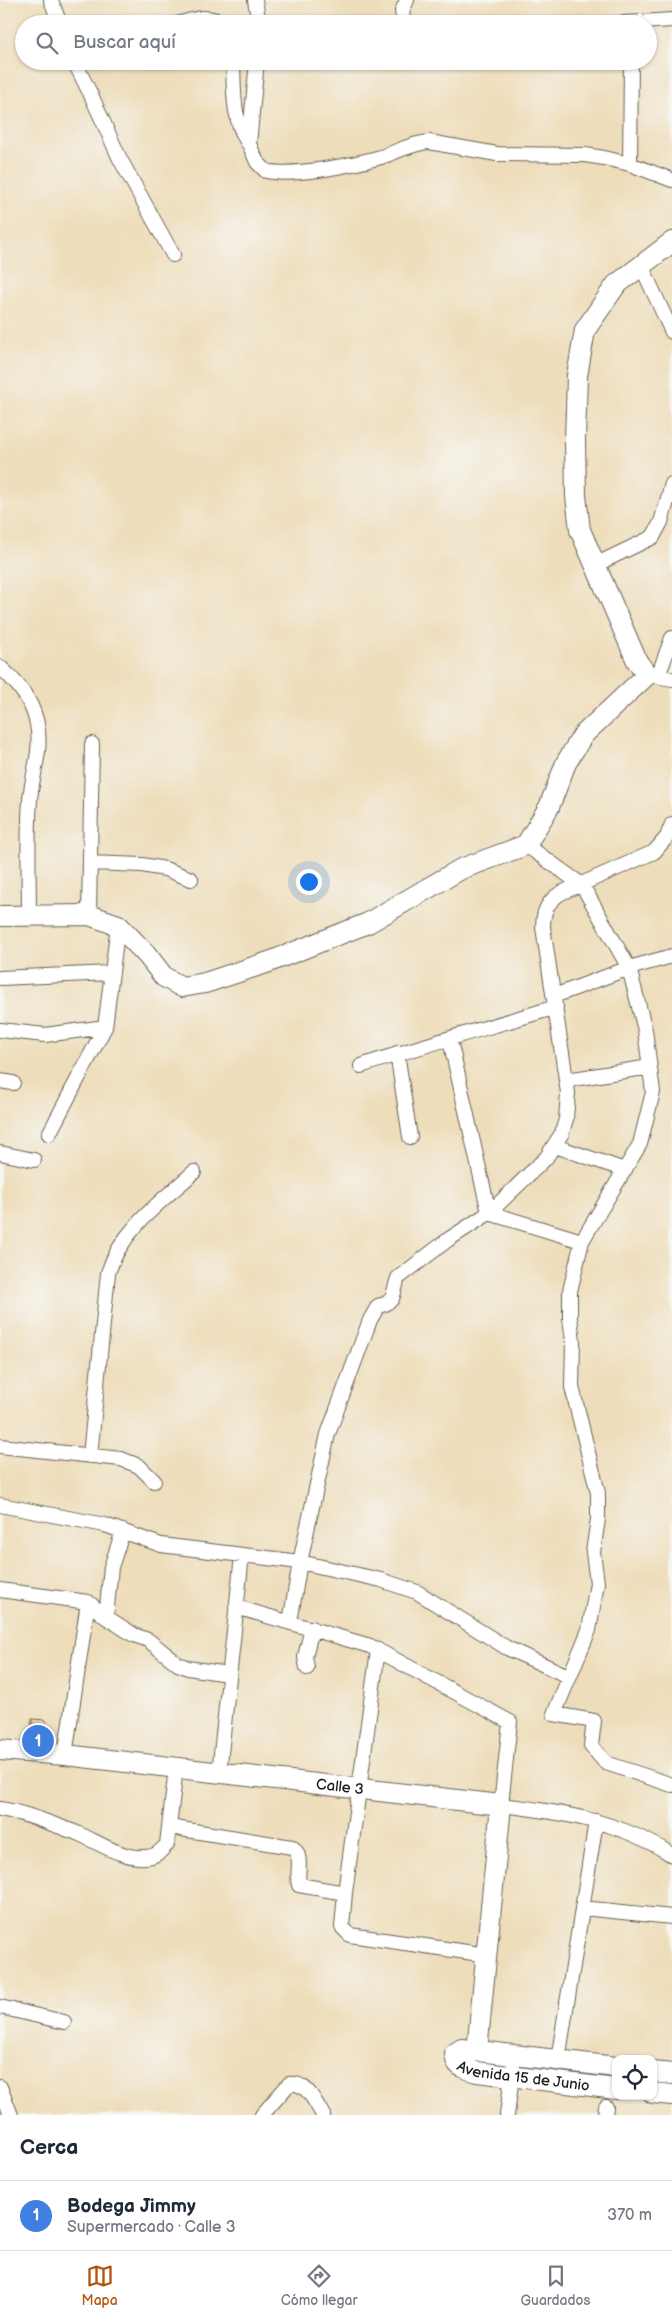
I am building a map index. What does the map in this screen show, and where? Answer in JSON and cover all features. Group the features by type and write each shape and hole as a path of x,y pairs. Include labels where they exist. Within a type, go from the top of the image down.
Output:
{"street":[{"path":"51,0 57,15"},
{"path":"255,0 258,15"},
{"path":"402,15 407,0"},
{"path":"657,21 672,20"},
{"path":"80,70 120,159 173,255"},
{"path":"233,70 237,117 261,167 266,171 276,173 369,160 420,143 429,142 497,154 585,155 630,164 672,180"},
{"path":"249,144 256,70"},
{"path":"630,164 631,70"},
{"path":"659,676 636,661 580,530 576,496 575,440 578,376 585,330 616,285 672,242"},
{"path":"641,265 672,332"},
{"path":"595,565 653,537 661,522 672,484"},
{"path":"0,916 89,915 118,925 147,955 164,977 182,987 205,983 269,962 368,923 460,869 526,845 549,807 566,763 583,734 659,676 672,638"},
{"path":"0,667 29,698 35,720 38,748 30,800 29,916"},
{"path":"89,915 92,744"},
{"path":"290,1622 300,1562 328,1434 370,1320 378,1306 392,1299 398,1278 450,1238 489,1213 546,1158 555,1146 566,1119 567,1080 543,927 545,910 554,897 654,852 667,837 672,824"},
{"path":"526,845 582,885 629,968 645,1030 653,1092 640,1144 582,1241 570,1291 570,1318 573,1341 572,1387 598,1493 598,1519 593,1552 597,1583 588,1630 554,1714 594,1721 591,1746 595,1753 606,1762 672,1785"},
{"path":"90,863 142,865 165,869 190,879"},
{"path":"48,1134 105,1027 118,925"},
{"path":"361,1066 397,1053 450,1040 555,1002 629,968 672,956"},
{"path":"0,978 111,973"},
{"path":"0,1030 45,1035 105,1027"},
{"path":"450,1040 489,1213"},
{"path":"397,1053 410,1137"},
{"path":"567,1080 650,1067"},
{"path":"555,1146 625,1170"},
{"path":"0,1153 34,1160"},
{"path":"90,1456 108,1273 112,1261 123,1243 147,1214 194,1172"},
{"path":"489,1213 582,1241"},
{"path":"0,1446 121,1459 139,1466 154,1481"},
{"path":"0,1505 105,1525 161,1544 300,1562 381,1580 417,1592 507,1648 568,1676"},
{"path":"106,1617 111,1567 123,1531"},
{"path":"219,1773 242,1555"},
{"path":"0,1590 88,1602 106,1617 134,1635 148,1640 178,1664 188,1668 228,1674"},
{"path":"65,1754 88,1602"},
{"path":"236,1607 312,1628 378,1650 510,1722 477,2051"},
{"path":"307,1668 305,1657 312,1628"},
{"path":"378,1650 342,1926 350,1935 487,1955"},
{"name":"Calle 3","path":"0,1750 65,1754 563,1813 596,1821 647,1840 672,1855"},
{"path":"0,1810 18,1812 129,1856 146,1858 159,1854 166,1844 176,1768"},
{"path":"558,2060 596,1821"},
{"path":"169,1827 292,1846 297,1851 299,1858 299,1885 345,1893"},
{"path":"582,1908 672,1918"},
{"path":"0,2006 64,2022"},
{"name":"Avenida 15 de Junio","path":"612,2067 462,2049 455,2053 455,2061 459,2066 472,2070 612,2088"},
{"path":"507,2115 515,2055"},
{"path":"657,2072 672,2074"},
{"path":"262,2115 289,2084 294,2083 300,2084 307,2089 323,2115"},
{"path":"0,2087 11,2115"},
{"path":"657,2093 672,2095"}],"building":[{"path":"32,1719 46,1720 46,1742 32,1741"}],"place":[{"name":"Bodega Jimmy","path":"38,1741"}]}
